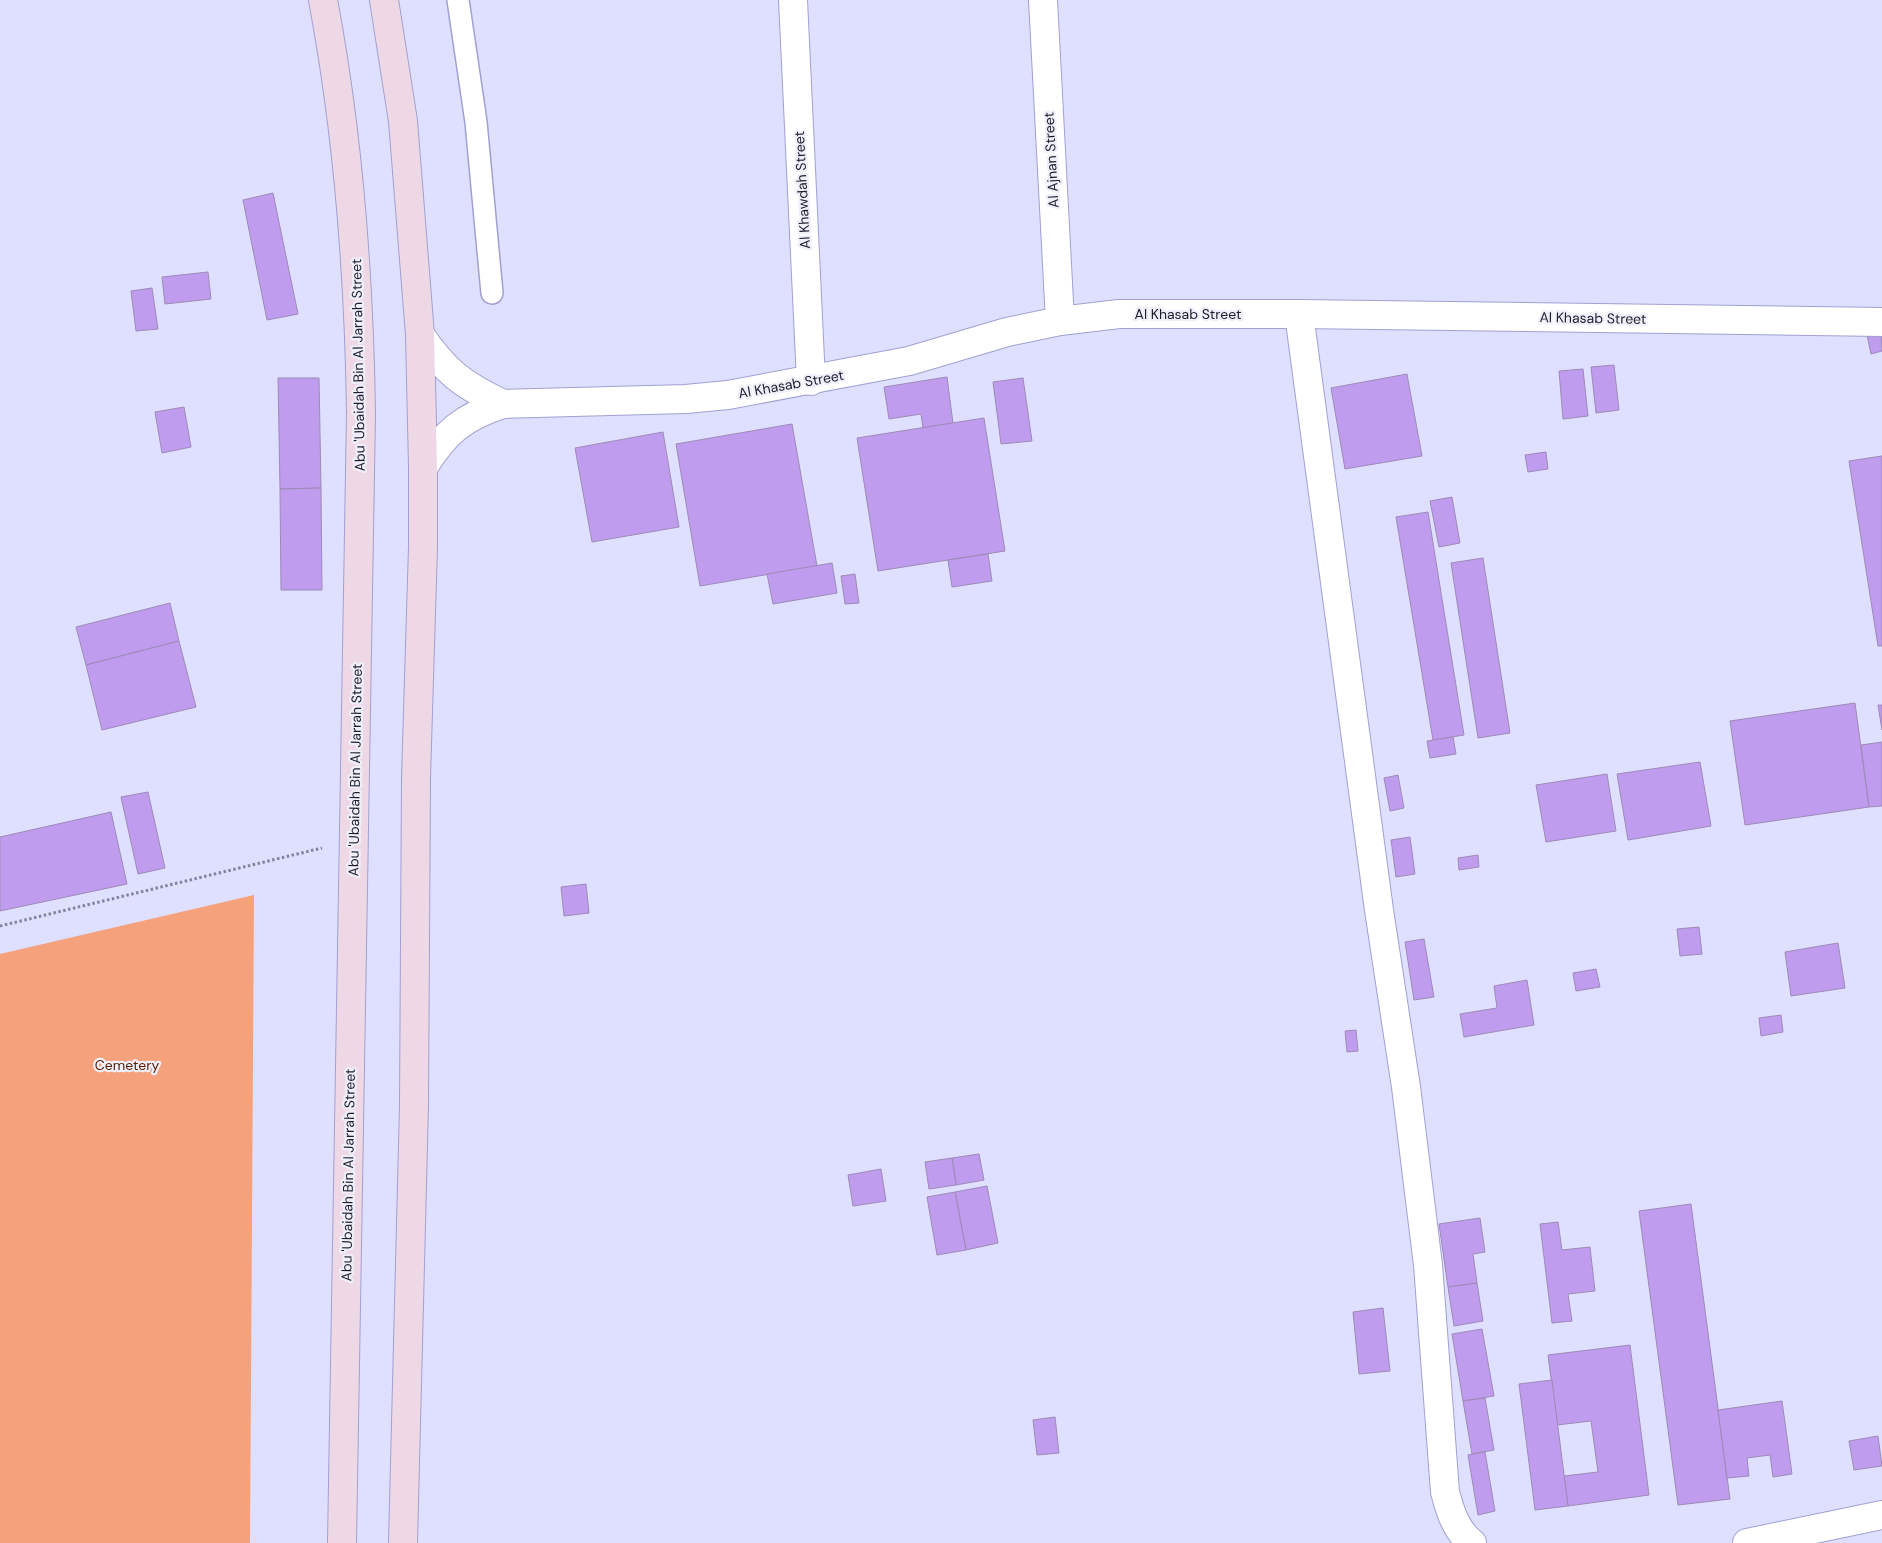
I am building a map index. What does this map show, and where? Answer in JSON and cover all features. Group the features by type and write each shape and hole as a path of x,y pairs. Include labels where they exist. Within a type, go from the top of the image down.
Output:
{"main road":[{"name":"Abu 'Ubaidah Bin Al Jarrah Street","path":"323,0 336,67 349,172 359,297 362,412 342,1543"},
{"path":"384,0 403,122 420,335 423,468 423,547 416,778 414,1105 403,1543"}],"street":[{"name":"Al Khawdah Street","path":"793,0 812,381"},
{"name":"Al Ajnan Street","path":"1043,0 1060,321"},
{"name":"Al Khasab Street","path":"423,468 437,445 455,426 478,412 503,404 686,399 812,381 909,361 1007,332 1060,321 1119,314 1299,314 1882,322"},
{"path":"1299,314 1423,1226 1445,1492 1449,1510 1459,1537"},
{"name":"Al Khasab Street","path":"420,335 436,358 455,377 478,392 503,404"},
{"path":"1746,1543 1882,1515"}],"lane":[{"path":"458,0 476,122 492,293"}],"path":[{"path":"0,926 354,840"}],"green space":[{"name":"Cemetery","path":"254,895 250,1543 0,1543 0,954"}],"building":[{"path":"273,193 298,314 267,320 243,200"},
{"path":"208,272 211,299 165,304 162,277"},
{"path":"152,288 158,329 136,331 131,291"},
{"path":"1881,332 1882,351 1871,354 1867,335"},
{"path":"1614,365 1619,410 1596,413 1591,367"},
{"path":"1583,369 1588,416 1563,419 1559,371"},
{"path":"1407,374 1422,456 1345,469 1331,388"},
{"path":"947,377 953,423 923,428 921,414 889,419 884,387"},
{"path":"278,378 319,378 321,488 280,489"},
{"path":"1023,378 1032,441 1001,444 993,382"},
{"path":"184,407 191,447 162,453 155,412"},
{"path":"984,418 1005,551 878,571 857,438"},
{"path":"792,424 817,566 700,586 676,444"},
{"path":"663,432 679,527 592,542 575,448"},
{"path":"1546,452 1548,469 1528,472 1525,455"},
{"path":"1882,456 1882,646 1878,646 1849,461"},
{"path":"321,488 322,590 281,590 280,489"},
{"path":"1452,497 1460,543 1439,547 1430,501"},
{"path":"1428,512 1464,735 1433,740 1396,517"},
{"path":"988,554 992,581 952,587 948,560"},
{"path":"1483,558 1510,733 1478,738 1451,563"},
{"path":"832,563 837,593 773,604 767,574"},
{"path":"855,574 859,603 845,604 841,576"},
{"path":"170,603 179,641 86,665 76,627"},
{"path":"179,641 196,707 102,730 86,665"},
{"path":"1855,703 1869,807 1745,825 1730,721"},
{"path":"1878,705 1882,705 1882,730"},
{"path":"1453,737 1456,754 1430,758 1427,741"},
{"path":"1882,742 1882,806 1869,807 1861,745"},
{"path":"1700,762 1711,826 1628,840 1617,774"},
{"path":"1607,774 1616,831 1546,842 1536,785"},
{"path":"1398,775 1404,808 1390,811 1384,778"},
{"path":"148,792 165,868 138,874 121,797"},
{"path":"111,812 127,884 0,911 0,837"},
{"path":"1410,837 1415,874 1396,877 1391,840"},
{"path":"1478,855 1479,867 1459,870 1458,858"},
{"path":"586,884 589,913 564,916 561,887"},
{"path":"1699,927 1702,954 1680,956 1677,929"},
{"path":"1424,939 1434,997 1414,1000 1405,942"},
{"path":"1838,943 1845,988 1791,996 1785,952"},
{"path":"1596,969 1600,987 1576,991 1573,973"},
{"path":"1527,980 1534,1025 1464,1037 1460,1014 1497,1008 1494,986"},
{"path":"1781,1015 1783,1032 1761,1036 1759,1018"},
{"path":"1356,1030 1358,1051 1347,1052 1345,1031"},
{"path":"979,1154 984,1180 956,1185 952,1158"},
{"path":"952,1158 956,1185 929,1189 925,1162"},
{"path":"881,1169 886,1201 853,1206 848,1175"},
{"path":"987,1186 998,1243 966,1250 955,1192"},
{"path":"955,1192 966,1250 937,1255 927,1197"},
{"path":"1691,1204 1730,1499 1678,1505 1639,1211"},
{"path":"1480,1218 1485,1252 1473,1254 1477,1283 1448,1287 1439,1224"},
{"path":"1558,1222 1562,1250 1590,1247 1595,1291 1568,1294 1572,1321 1552,1323 1540,1224"},
{"path":"1477,1283 1483,1321 1454,1326 1448,1287"},
{"path":"1383,1308 1390,1371 1359,1374 1353,1312"},
{"path":"1482,1329 1494,1396 1463,1401 1452,1334"},
{"path":"1630,1345 1649,1495 1568,1506 1564,1476 1598,1472 1591,1421 1557,1425 1548,1355"},
{"path":"1552,1380 1568,1506 1535,1510 1519,1384"},
{"path":"1485,1398 1494,1450 1472,1454 1463,1401"},
{"path":"1782,1401 1792,1474 1773,1477 1770,1455 1747,1458 1749,1476 1727,1478 1718,1410"},
{"path":"1055,1417 1059,1453 1037,1455 1033,1420"},
{"path":"1878,1436 1882,1466 1854,1470 1849,1441"},
{"path":"1485,1452 1495,1511 1478,1515 1468,1455"}]}
